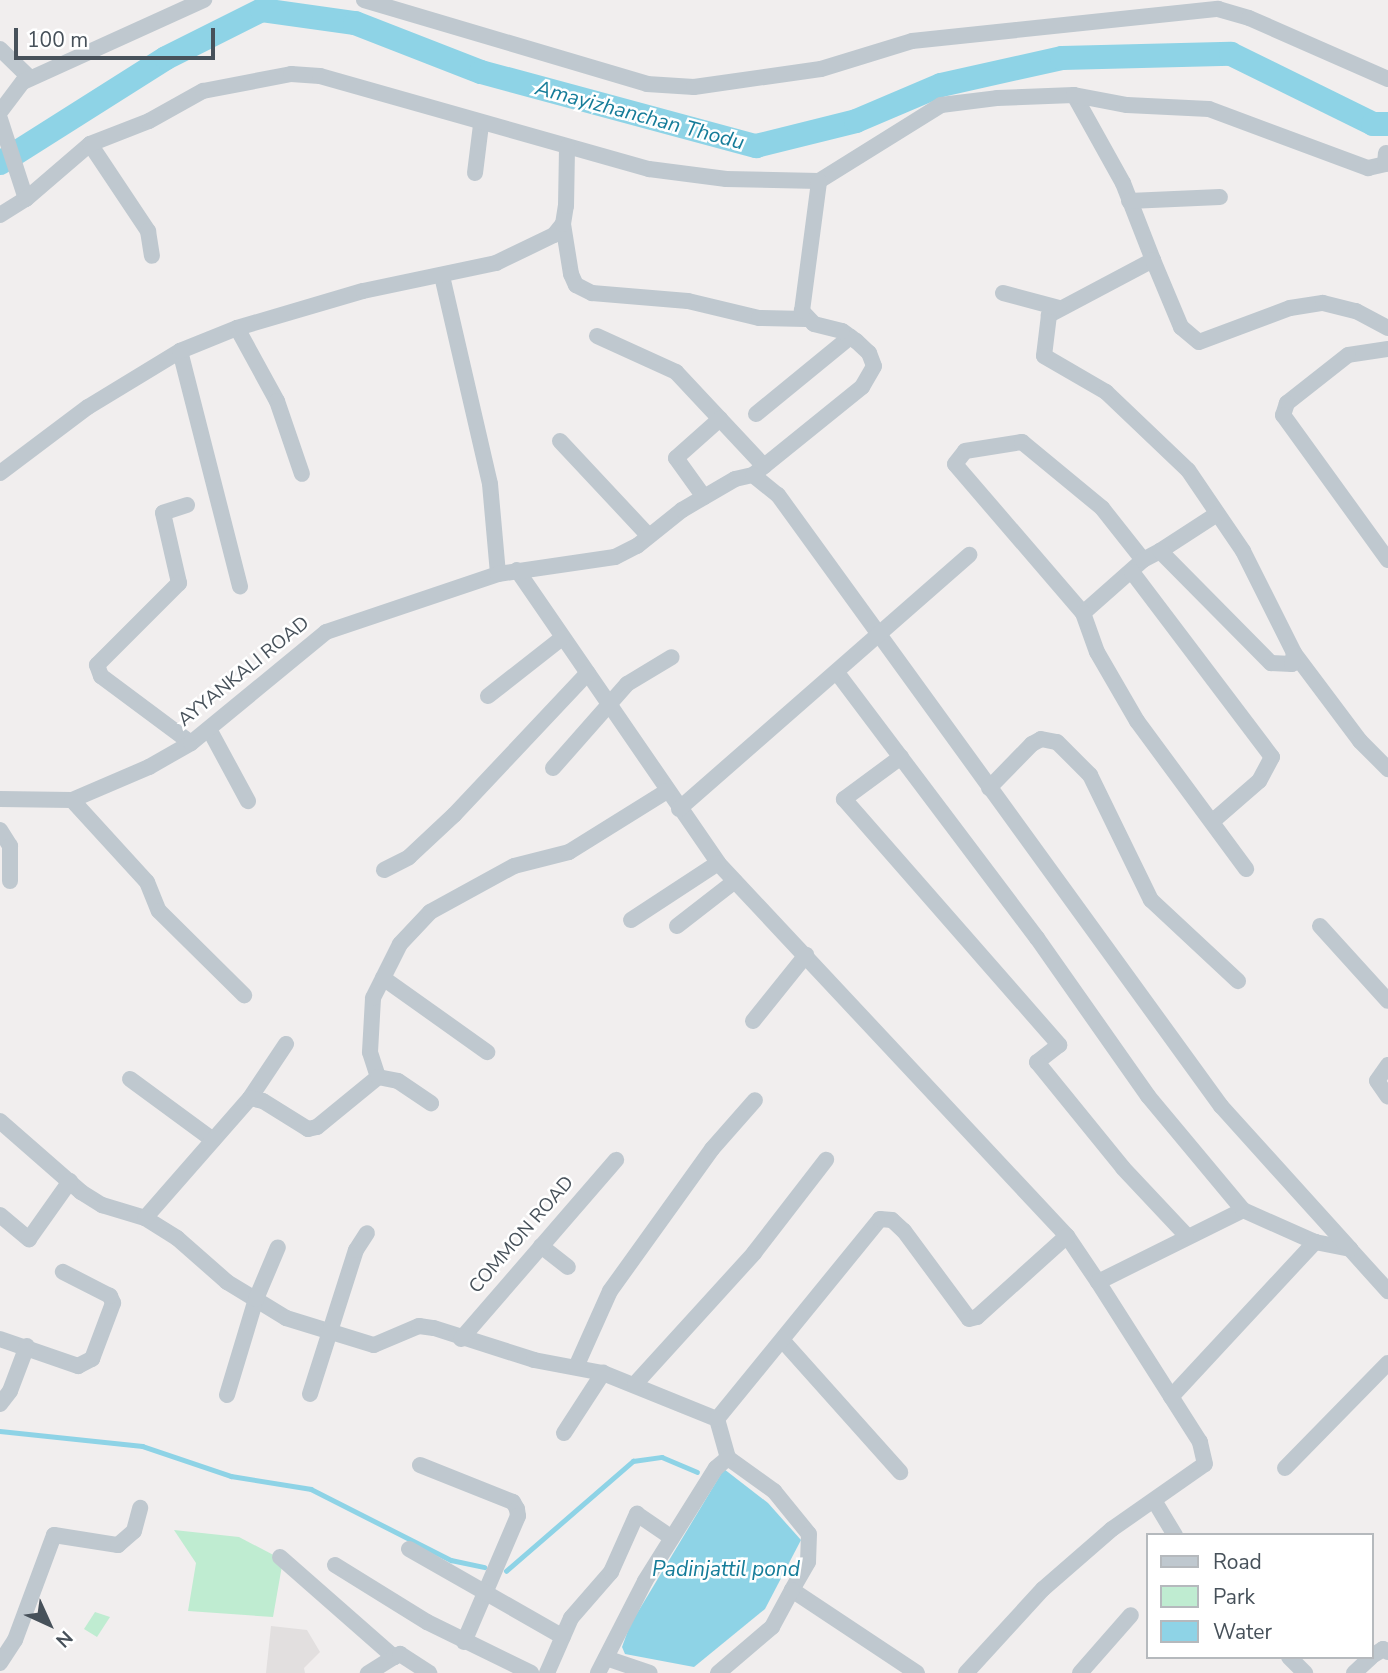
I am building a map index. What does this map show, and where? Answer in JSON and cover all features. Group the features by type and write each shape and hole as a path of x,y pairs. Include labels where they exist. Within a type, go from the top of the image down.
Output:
{"street":[{"path":"0,113 30,78 204,0"},
{"path":"364,0 647,83 682,86 821,69 912,41 1218,9 1249,18 1388,79"},
{"path":"0,49 30,78"},
{"path":"0,215 26,199 90,145 149,121 203,91 291,74 320,76 481,125 649,169 726,179 819,181 941,105 1074,96 1127,104 1209,108 1368,168 1386,160"},
{"path":"1074,96 1129,201 1181,327 1199,342 1290,308 1323,303 1356,311 1388,328"},
{"path":"0,118 26,199"},
{"path":"475,173 481,125"},
{"path":"90,145 148,231 152,256"},
{"path":"566,147 563,224 571,274 576,285 592,293 688,301 759,318 806,318 850,337 756,414"},
{"path":"806,318 800,300 819,181"},
{"path":"1129,201 1220,197"},
{"path":"0,473 88,407 180,351 237,328 363,291 496,263 554,235 563,224"},
{"path":"1153,260 1083,300 1059,308 1049,315 1045,328 1044,356 1106,392 1146,426 1188,470 1243,551 1294,653 1360,741 1388,769"},
{"path":"442,276 490,484 498,574"},
{"path":"1003,293 1059,308"},
{"path":"237,328 277,401 302,474"},
{"path":"597,336 676,372 720,419 1221,1106 1388,1291"},
{"name":"AYYANKALI ROAD","path":"0,799 72,800 191,743 326,632 498,574 615,558 704,497 736,478 758,470 862,387 874,366 869,353 850,337"},
{"path":"1388,349 1348,355 1287,403 1283,415 1388,560"},
{"path":"180,351 240,586"},
{"path":"704,497 676,458 720,419"},
{"path":"559,441 649,537"},
{"path":"1213,821 1259,781 1272,757 1137,566 1102,508 1022,442 965,451 955,464 1083,613 1097,652 1137,721 1246,869"},
{"path":"187,505 163,513 178,583 97,665 102,676 191,743"},
{"path":"1083,613 1137,566 1217,514"},
{"path":"1160,551 1271,663 1292,664 1294,653"},
{"path":"679,809 838,674 969,555"},
{"path":"517,570 718,863 1067,1236 1207,1457 1198,1473 1112,1529 1043,1589 966,1673"},
{"path":"488,696 562,638"},
{"path":"553,768 627,684 672,657"},
{"path":"384,870 409,857 454,815 587,673"},
{"path":"838,674 1148,1096 1243,1210 1315,1242 1350,1249"},
{"path":"209,729 248,801"},
{"path":"989,788 1032,744 1041,739 1057,742 1090,775 1151,900 1238,981"},
{"path":"901,757 845,799 1059,1045 1037,1062 1123,1168 1186,1235"},
{"path":"379,1077 370,1052 373,998 400,944 430,912 514,866 569,852 667,790"},
{"path":"72,800 147,882 159,911 244,995"},
{"path":"0,830 9,846 10,881"},
{"path":"631,920 718,863"},
{"path":"677,926 735,881"},
{"path":"1320,926 1388,1001"},
{"path":"752,1021 806,955"},
{"path":"383,978 487,1052"},
{"path":"145,1218 250,1098 286,1044"},
{"path":"1388,1065 1377,1081 1388,1097"},
{"path":"250,1098 264,1101 308,1129 324,1122 379,1077"},
{"path":"379,1077 398,1081 432,1103"},
{"path":"130,1079 213,1140"},
{"path":"576,1367 610,1291 712,1149 755,1100"},
{"path":"2,1125 102,1205 145,1218 286,1318 374,1345 419,1326 534,1360 603,1373 717,1419"},
{"name":"COMMON ROAD","path":"461,1339 616,1160"},
{"path":"635,1384 754,1253 827,1160"},
{"path":"4,1224 29,1239 70,1181"},
{"path":"1098,1282 1186,1235 1243,1210"},
{"path":"717,1419 880,1219 892,1220 904,1230 969,1318 977,1317 1067,1236"},
{"path":"310,1394 356,1250 367,1233"},
{"path":"1171,1397 1315,1242"},
{"path":"541,1246 568,1268"},
{"path":"227,1395 256,1299 278,1247"},
{"path":"0,1339 27,1346 78,1366 92,1359 113,1303 110,1296 63,1272"},
{"path":"783,1341 900,1472"},
{"path":"0,1404 10,1391 27,1346"},
{"path":"1284,1468 1388,1363"},
{"path":"564,1433 603,1373"},
{"path":"717,1419 728,1458 774,1491 809,1534 808,1562 772,1627 718,1673"},
{"path":"598,1673 645,1581 716,1468 728,1458"},
{"path":"420,1465 513,1502 517,1509 464,1642"},
{"path":"1155,1502 1174,1533"},
{"path":"0,1663 15,1640 54,1535 118,1545 134,1531 140,1508"},
{"path":"547,1673 571,1618 611,1572 637,1514 672,1538"},
{"path":"409,1549 563,1637"},
{"path":"280,1557 394,1657"},
{"path":"335,1565 464,1642 531,1673"},
{"path":"792,1590 917,1673"},
{"path":"1080,1673 1131,1615"},
{"path":"368,1673 400,1654 429,1673"},
{"path":"606,1658 649,1673"},
{"path":"1291,1659 1305,1673"},
{"path":"1354,1673 1370,1659"}],"shaded area":[{"path":"271,1626 307,1630 320,1652 304,1668 305,1673 266,1673"}],"green space":[{"path":"174,1530 239,1537 283,1560 273,1617 188,1611 196,1563"},
{"path":"95,1612 110,1617 97,1637 84,1629"}],"water":[{"name":"Padinjattil pond","path":"724,1469 768,1503 801,1540 765,1609 694,1667 625,1654 622,1647 630,1625"}],"waterway":[{"name":"Amayizhanchan Thodu","path":"0,163 166,58 262,10 355,23 481,72 756,146 856,121 941,85 1062,58 1231,54 1373,124 1388,124"},
{"path":"0,1431 142,1446 231,1476 311,1489 451,1560 484,1567"},
{"path":"506,1571 633,1461 662,1457 697,1472"}]}
